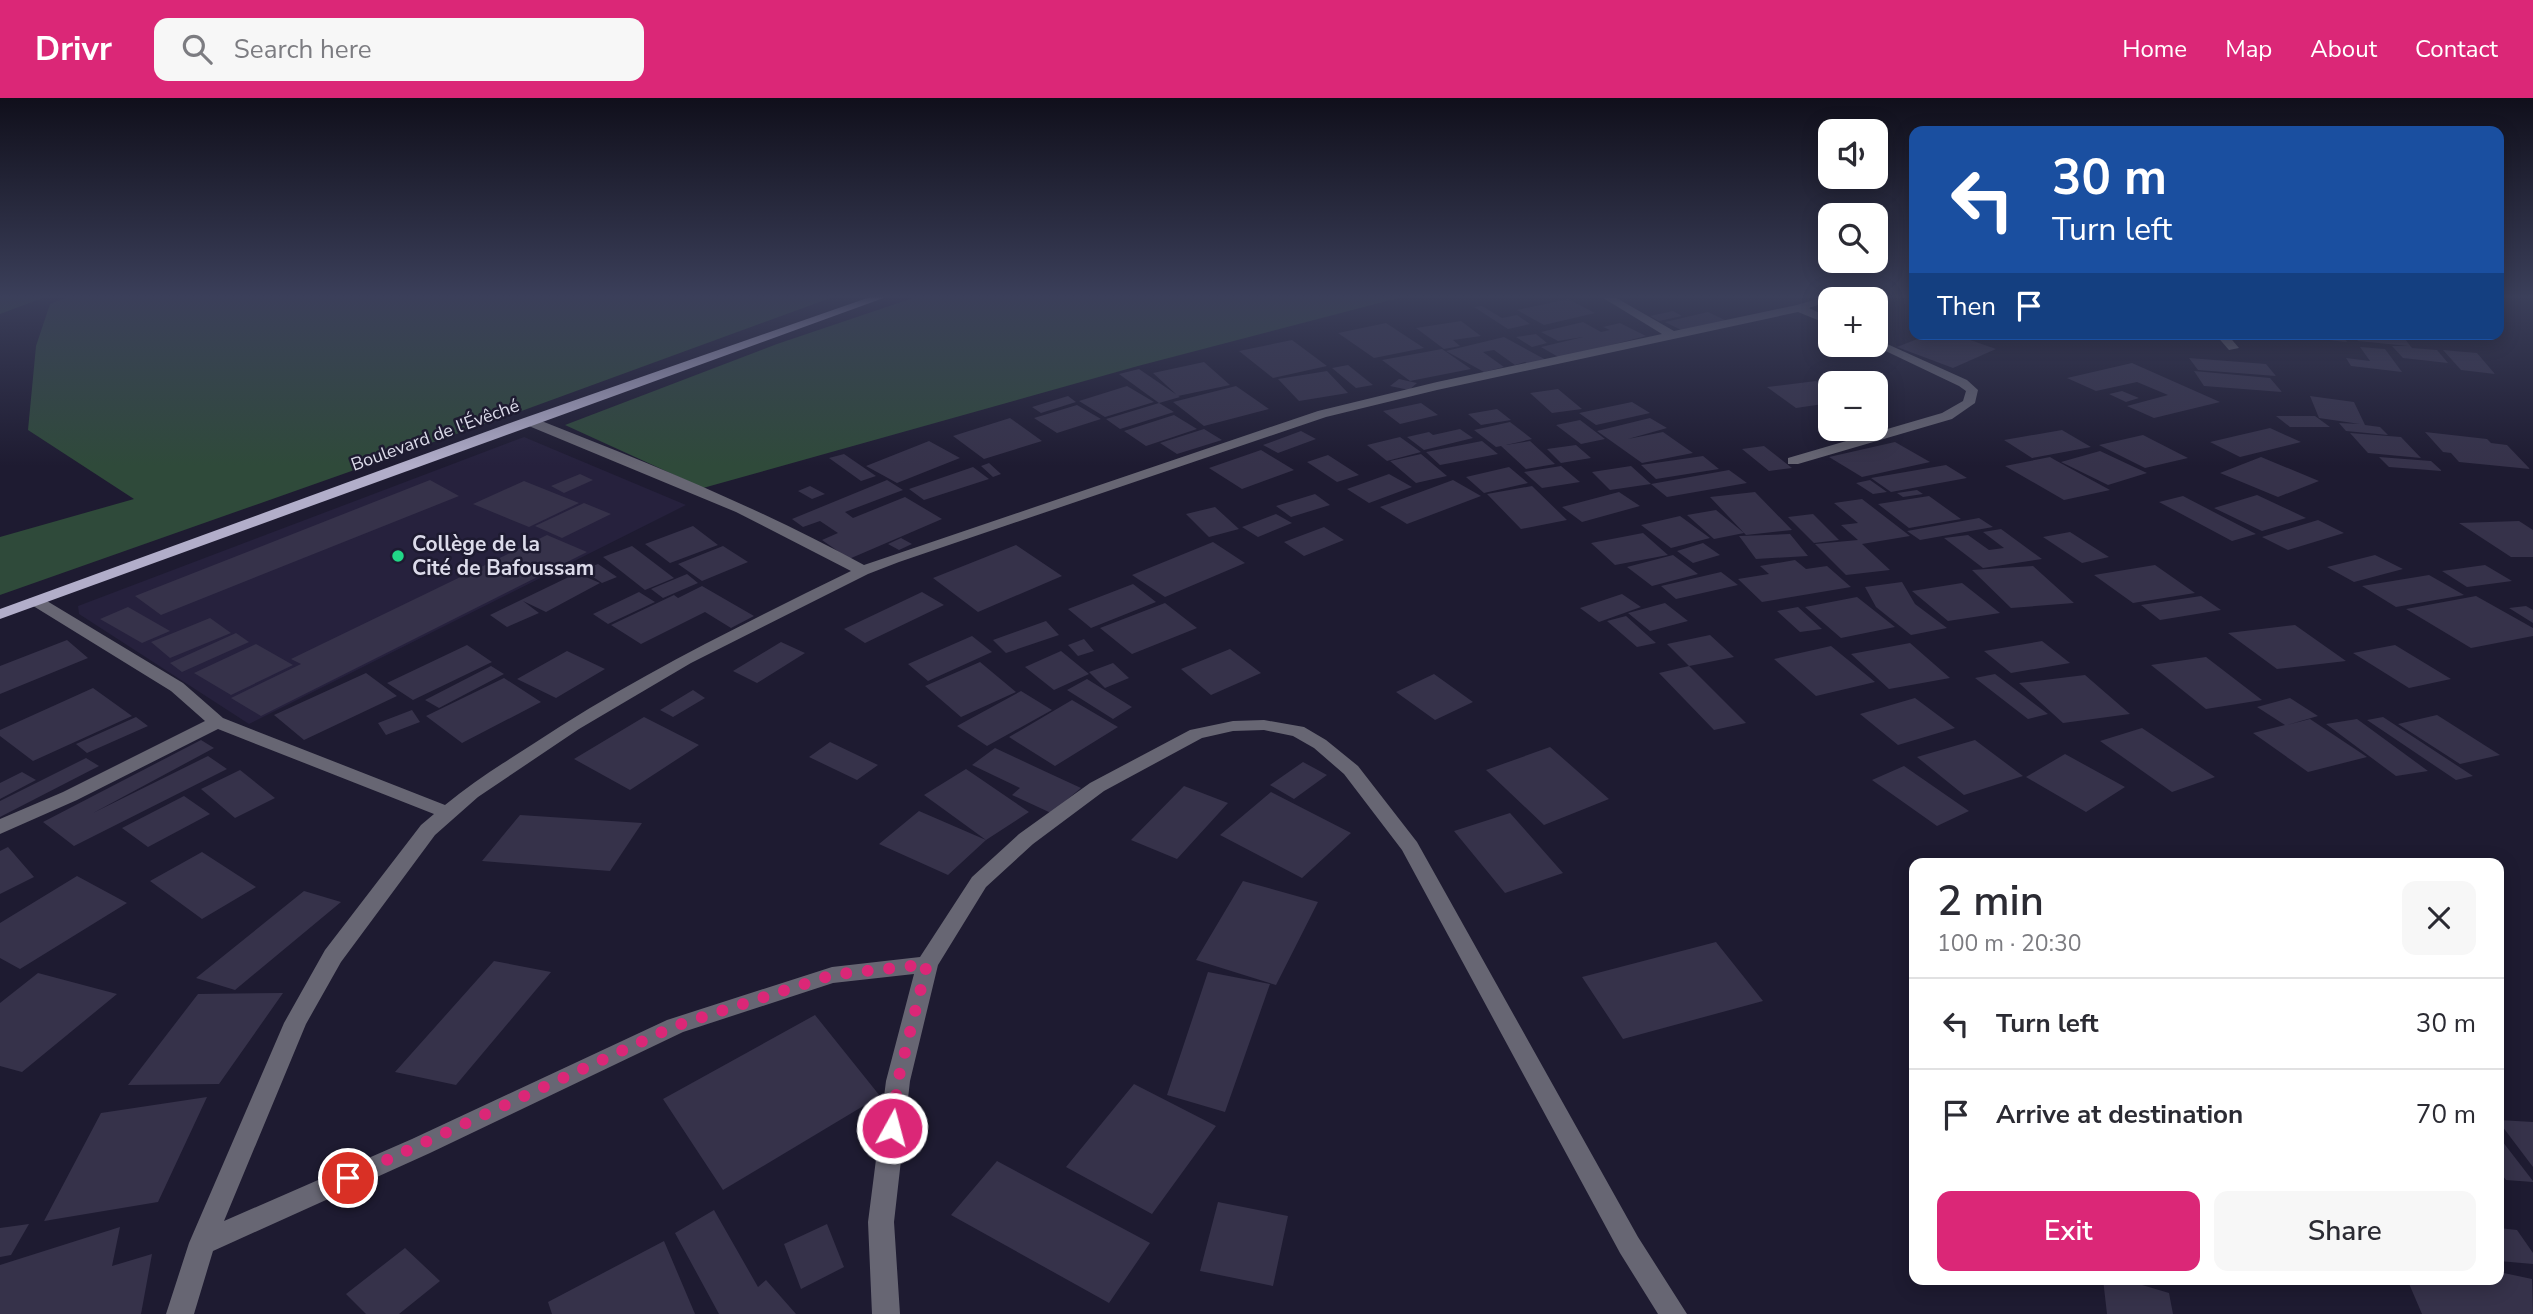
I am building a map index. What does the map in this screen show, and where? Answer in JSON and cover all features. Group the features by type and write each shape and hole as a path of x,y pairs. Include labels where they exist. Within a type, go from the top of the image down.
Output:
{"main road":[{"name":"Boulevard de l'Évêché","path":"0,614 722,353"}],"street":[{"path":"180,1314 202,1243 295,1023 333,956 428,831 446,812 562,732 685,659 863,571 1303,419 1437,386 1595,353"},
{"path":"1793,461 1947,416 1969,403 1972,390 1964,383 1899,353"},
{"path":"528,421 695,490 836,555 863,571"},
{"path":"36,601 177,687 217,722 446,812"},
{"path":"0,827 70,796 217,722"},
{"path":"886,1314 881,1271 881,1222 898,1080 927,964 979,882 1026,839 1097,787 1196,734 1233,726 1264,725 1298,732 1320,744 1350,770 1410,848 1629,1245 1673,1314"},
{"path":"202,1243 421,1146 675,1026 832,975 927,964"}],"shaded area":[{"name":"Collège de la Cité de Bafoussam","path":"524,437 686,505 249,724 79,614 78,606"}],"green space":[{"path":"35,353 681,353 0,595 0,537 134,499 28,430"},
{"path":"754,353 1189,353 703,488 565,425"}],"building":[{"path":"1241,353 1309,353 1327,366 1273,378"},
{"path":"1366,353 1400,353 1374,358"},
{"path":"1422,353 1447,353 1471,369 1410,381 1382,360"},
{"path":"1449,353 1484,353 1504,367 1484,372"},
{"path":"1498,353 1533,353 1548,361 1531,366 1525,362 1515,365"},
{"path":"1551,353 1581,353 1560,358"},
{"path":"1912,353 1988,353 1953,368"},
{"path":"2364,353 2388,353 2402,372 2351,366 2346,358 2370,361"},
{"path":"2398,353 2439,353 2448,363 2403,358"},
{"path":"2445,353 2477,353 2495,374 2461,370"},
{"path":"2189,358 2266,364 2276,376 2198,370"},
{"path":"1204,362 1230,385 1178,396 1153,373"},
{"path":"2132,363 2220,402 2154,418 2127,406 2168,395 2137,382 2096,391 2067,378"},
{"path":"1348,365 1373,385 1356,388 1332,368"},
{"path":"1139,369 1180,397 1159,403 1119,374"},
{"path":"1327,371 1348,393 1299,401 1278,379"},
{"path":"2194,371 2270,378 2282,392 2204,386"},
{"path":"1399,379 1417,383 1409,390 1390,386"},
{"path":"1816,381 1818,405 1796,408 1767,387"},
{"path":"1127,386 1154,402 1105,417 1079,401"},
{"path":"1236,386 1269,409 1204,426 1173,402"},
{"path":"1558,389 1582,409 1552,413 1530,393"},
{"path":"2122,391 2139,398 2126,402 2109,394"},
{"path":"1068,396 1076,402 1041,413 1032,407"},
{"path":"2310,396 2354,402 2365,425 2380,427 2388,435 2346,431 2339,423 2360,424 2319,418"},
{"path":"1632,402 1650,413 1596,425 1579,413"},
{"path":"1159,403 1174,412 1120,429 1106,419"},
{"path":"1421,403 1438,415 1400,424 1383,411"},
{"path":"1077,405 1101,419 1057,433 1034,418"},
{"path":"1497,409 1511,420 1481,425 1468,414"},
{"path":"1174,415 1197,429 1146,446 1124,431"},
{"path":"2276,416 2315,416 2330,427 2290,427"},
{"path":"1010,418 1042,441 984,459 953,436"},
{"path":"1650,418 1667,428 1628,439 1663,432 1693,453 1642,463 1597,431"},
{"path":"1580,420 1605,439 1581,444 1556,425"},
{"path":"1510,422 1532,439 1506,445 1530,441 1555,464 1526,469 1501,446 1496,447 1474,430"},
{"path":"2270,428 2301,442 2240,457 2210,442"},
{"path":"1204,429 1222,440 1177,454 1160,443"},
{"path":"1460,429 1473,438 1424,450 1407,437 1429,432 1433,435"},
{"path":"2062,430 2091,447 2032,458 2004,440"},
{"path":"1301,431 1316,439 1278,453 1263,445"},
{"path":"2425,432 2487,439 2491,443 2507,445 2530,469 2459,462 2451,453 2443,452"},
{"path":"2350,433 2401,437 2421,458 2368,453"},
{"path":"2143,435 2188,458 2145,468 2099,445"},
{"path":"1400,437 1421,452 1387,461 1367,445"},
{"path":"929,441 960,458 897,483 866,466"},
{"path":"1482,441 1498,454 1440,465 1426,452"},
{"path":"1895,442 1930,462 1862,477 1829,457"},
{"path":"1576,445 1591,458 1561,463 1547,449"},
{"path":"1764,446 1792,468 1769,471 1742,449"},
{"path":"1261,450 1294,470 1242,489 1209,468"},
{"path":"2100,451 2147,473 2108,485 2061,462"},
{"path":"844,454 876,476 861,481 829,458"},
{"path":"1421,454 1447,476 1416,483 1390,461"},
{"path":"1328,455 1359,475 1337,482 1307,462"},
{"path":"1703,456 1719,469 1656,479 1641,465"},
{"path":"2050,457 2110,490 2064,500 2005,466"},
{"path":"2261,457 2319,481 2278,497 2220,473"},
{"path":"2379,457 2431,461 2442,471 2389,467"},
{"path":"989,463 1001,474 993,477 981,466"},
{"path":"1946,465 1967,478 1891,492 1871,478"},
{"path":"1561,466 1580,482 1542,488 1524,472"},
{"path":"1631,466 1651,484 1610,490 1592,472"},
{"path":"973,467 989,479 924,500 909,489"},
{"path":"1509,467 1528,483 1484,493 1466,477"},
{"path":"1729,470 1747,483 1667,497 1651,484"},
{"path":"580,474 593,480 564,493 551,486"},
{"path":"1389,474 1412,487 1369,503 1347,489"},
{"path":"430,480 459,496 161,615 135,596"},
{"path":"887,480 903,490 845,512 853,518 905,497 942,519 849,559 822,540 838,533 820,521 803,527 792,519"},
{"path":"1453,480 1481,496 1407,524 1380,507"},
{"path":"1870,480 1887,492 1873,494 1856,483"},
{"path":"524,481 579,503 529,527 473,504"},
{"path":"810,486 825,494 812,499 798,491"},
{"path":"1532,486 1567,520 1521,529 1487,494"},
{"path":"1917,490 1923,494 1903,497 1897,493"},
{"path":"1619,492 1640,506 1582,522 1562,507"},
{"path":"1755,492 1792,530 1746,535 1710,497"},
{"path":"1315,494 1330,505 1291,517 1276,506"},
{"path":"2257,495 2306,518 2262,531 2214,508"},
{"path":"1929,496 1961,519 1909,528 1878,504"},
{"path":"2183,496 2256,534 2232,541 2159,502"},
{"path":"1862,499 1910,536 1862,544 1890,570 1846,575 1815,544 1858,540 1841,525 1858,523 1834,503"},
{"path":"584,503 611,514 562,538 535,526"},
{"path":"1215,507 1239,529 1209,537 1186,514"},
{"path":"1716,510 1744,533 1714,539 1687,515"},
{"path":"1276,514 1292,523 1258,537 1242,527"},
{"path":"1813,514 1839,540 1814,543 1788,517"},
{"path":"1680,516 1710,538 1671,548 1641,525"},
{"path":"1979,518 1993,527 1920,540 1907,531"},
{"path":"2318,520 2344,533 2288,550 2262,537"},
{"path":"2519,521 2533,530 2533,557 2511,557 2459,523"},
{"path":"693,526 718,545 670,563 645,544"},
{"path":"1324,527 1344,540 1304,556 1284,542"},
{"path":"2001,529 2042,559 1983,568 1944,538 1968,535 1989,550 2004,548 1983,532"},
{"path":"2070,532 2109,557 2082,563 2043,537"},
{"path":"1643,533 1668,555 1615,565 1591,543"},
{"path":"1790,534 1808,556 1756,559 1739,536"},
{"path":"547,535 587,552 261,716 231,698 301,664 291,659"},
{"path":"901,538 912,544 899,550 888,544"},
{"path":"1213,542 1245,563 1165,597 1132,575"},
{"path":"1703,543 1720,555 1693,563 1677,551"},
{"path":"1016,545 1062,576 978,612 933,578"},
{"path":"632,546 674,578 645,590 603,557"},
{"path":"723,546 748,562 702,581 678,564"},
{"path":"1673,555 1698,574 1652,586 1627,567"},
{"path":"2375,555 2403,569 2354,582 2327,567"},
{"path":"1795,560 1806,569 1827,566 1851,587 1762,602 1738,579 1769,574 1760,566"},
{"path":"598,564 617,577 602,583 583,570"},
{"path":"2155,565 2195,593 2133,603 2094,575"},
{"path":"2485,565 2512,581 2467,587 2442,571"},
{"path":"2033,566 2074,603 2011,608 1972,570"},
{"path":"1721,572 1738,585 1676,599 1661,586"},
{"path":"577,573 600,583 546,612 523,601 539,613 507,627 490,615"},
{"path":"687,574 698,583 663,598 651,589"},
{"path":"2429,575 2464,595 2396,607 2362,586"},
{"path":"1902,582 1915,604 1947,628 1911,635 1876,607 1865,587"},
{"path":"1962,583 2000,613 1948,621 1912,591"},
{"path":"1133,584 1156,602 1091,628 1068,609"},
{"path":"702,586 754,616 731,628 705,612 641,644 611,625 674,595 678,598"},
{"path":"639,592 655,602 608,624 593,614"},
{"path":"922,592 944,605 865,643 844,629"},
{"path":"1622,594 1641,607 1599,622 1580,608"},
{"path":"2201,596 2221,610 2160,620 2141,605"},
{"path":"2476,596 2533,628 2533,636 2471,648 2406,609"},
{"path":"1857,597 1895,627 1841,638 1805,607"},
{"path":"1165,603 1197,628 1132,654 1100,628"},
{"path":"1665,603 1688,621 1650,631 1628,613"},
{"path":"2526,606 2533,610 2533,623 2509,608"},
{"path":"128,607 170,631 142,643 100,619"},
{"path":"1798,607 1822,629 1800,632 1777,611"},
{"path":"1626,616 1656,643 1637,647 1607,621"},
{"path":"210,618 231,633 170,658 151,642"},
{"path":"1046,621 1059,635 1006,653 993,640"},
{"path":"2295,625 2346,661 2277,669 2228,633"},
{"path":"236,633 249,642 182,672 170,663"},
{"path":"1710,635 1734,657 1689,666 1667,644"},
{"path":"972,636 992,652 928,681 908,664"},
{"path":"1084,639 1094,651 1078,656 1068,645"},
{"path":"67,640 88,658 0,694 0,666"},
{"path":"2042,641 2070,663 2011,673 1984,651"},
{"path":"781,642 805,653 757,683 733,671"},
{"path":"1910,643 1950,678 1889,689 1851,654"},
{"path":"256,644 293,665 231,695 194,673"},
{"path":"467,645 492,662 413,700 387,683"},
{"path":"2395,645 2451,679 2409,688 2353,653"},
{"path":"1831,646 1875,682 1816,696 1774,659"},
{"path":"1230,649 1261,673 1211,695 1181,669"},
{"path":"567,651 605,669 556,698 517,679"},
{"path":"1061,651 1089,674 1054,690 1025,667"},
{"path":"2206,657 2262,700 2206,709 2151,665"},
{"path":"980,662 1016,692 961,717 925,686"},
{"path":"1113,663 1129,678 1105,688 1089,672"},
{"path":"491,666 504,674 439,708 425,700"},
{"path":"1689,666 1746,723 1714,730 1659,673"},
{"path":"366,673 397,696 304,740 274,715"},
{"path":"1434,674 1473,702 1435,720 1396,692"},
{"path":"1995,674 2048,714 2028,719 1975,678"},
{"path":"2085,675 2130,714 2063,723 2019,683"},
{"path":"504,678 541,702 462,743 426,716"},
{"path":"1087,679 1132,707 1113,719 1067,690"},
{"path":"93,688 132,716 33,761 0,736 0,730"},
{"path":"693,690 705,698 673,717 660,710"},
{"path":"1021,691 1052,710 987,746 957,726"},
{"path":"1915,698 1955,728 1898,745 1860,714"},
{"path":"2290,698 2318,716 2287,725 2310,719 2367,757 2308,772 2253,733 2285,725 2257,707"},
{"path":"1072,700 1118,727 1055,766 1009,737"},
{"path":"412,710 420,722 386,735 378,723"},
{"path":"2437,715 2500,755 2460,764 2398,724"},
{"path":"136,717 148,726 87,753 76,744"},
{"path":"644,717 699,745 630,790 574,759"},
{"path":"2383,717 2473,776 2456,780 2367,720"},
{"path":"2357,719 2428,771 2396,776 2326,724"},
{"path":"2142,728 2215,777 2172,792 2100,741"},
{"path":"201,740 214,748 93,813 208,756 227,769 74,846 43,822"},
{"path":"1975,740 2023,776 1964,795 1917,757"},
{"path":"830,742 878,765 857,780 809,757"},
{"path":"1550,747 1609,799 1544,825 1486,770"},
{"path":"995,748 1081,788 1051,813 1012,795 1020,788 972,765"},
{"path":"2065,754 2125,787 2086,812 2026,777"},
{"path":"86,758 99,766 0,817 0,801"},
{"path":"1303,762 1327,775 1294,799 1270,785"},
{"path":"1904,766 1969,811 1937,826 1872,780"},
{"path":"966,769 1029,812 986,840 924,795"},
{"path":"240,770 275,798 235,818 201,789"},
{"path":"22,772 36,780 0,799 0,783"},
{"path":"1184,786 1228,803 1177,859 1131,840"},
{"path":"1271,792 1351,833 1302,878 1220,835"},
{"path":"184,796 210,814 148,847 122,828"},
{"path":"919,811 986,840 948,875 879,844"},
{"path":"1510,813 1563,873 1505,893 1454,831"},
{"path":"520,815 642,823 610,871 482,861"},
{"path":"8,847 34,877 0,894 0,851"},
{"path":"202,852 256,887 202,919 150,881"},
{"path":"77,876 127,903 20,969 0,958 0,923"},
{"path":"1243,881 1318,902 1276,985 1196,960"},
{"path":"304,891 341,902 235,990 196,978"},
{"path":"1716,942 1763,1001 1623,1039 1582,977"},
{"path":"494,961 551,972 456,1085 395,1072"},
{"path":"1208,972 1270,984 1225,1112 1167,1095"},
{"path":"38,973 117,994 22,1072 0,1066 0,1003"},
{"path":"283,993 219,1084 128,1085 198,994"},
{"path":"815,1015 880,1096 723,1190 663,1099"},
{"path":"1134,1084 1216,1126 1152,1214 1066,1167"},
{"path":"207,1097 158,1202 44,1221 101,1113"},
{"path":"2504,1120 2533,1122 2533,1167 2504,1129"},
{"path":"2504,1143 2533,1182 2506,1180 2504,1177"},
{"path":"997,1161 1150,1243 1109,1303 951,1215"},
{"path":"1218,1202 1288,1216 1273,1286 1200,1271"},
{"path":"714,1210 758,1287 766,1280 796,1314 719,1314 675,1233"},
{"path":"29,1224 11,1255 0,1257 0,1228"},
{"path":"827,1224 844,1267 801,1289 784,1244"},
{"path":"120,1227 112,1266 152,1254 141,1314 0,1314 0,1265"},
{"path":"2504,1229 2517,1230 2533,1253 2533,1264 2504,1261"},
{"path":"664,1241 695,1314 552,1314 548,1302"},
{"path":"405,1248 440,1281 399,1314 366,1314 346,1294"},
{"path":"2504,1273 2532,1279 2533,1314 2422,1314 2410,1285 2504,1285"},
{"path":"2104,1285 2142,1285 2169,1293 2173,1314 2107,1314"}],"place":[{"name":"Collège de la Cité de Bafoussam","path":"398,556"}],"route":[{"path":"348,1178 675,1026 832,975 927,964 898,1080 892,1128"}]}
